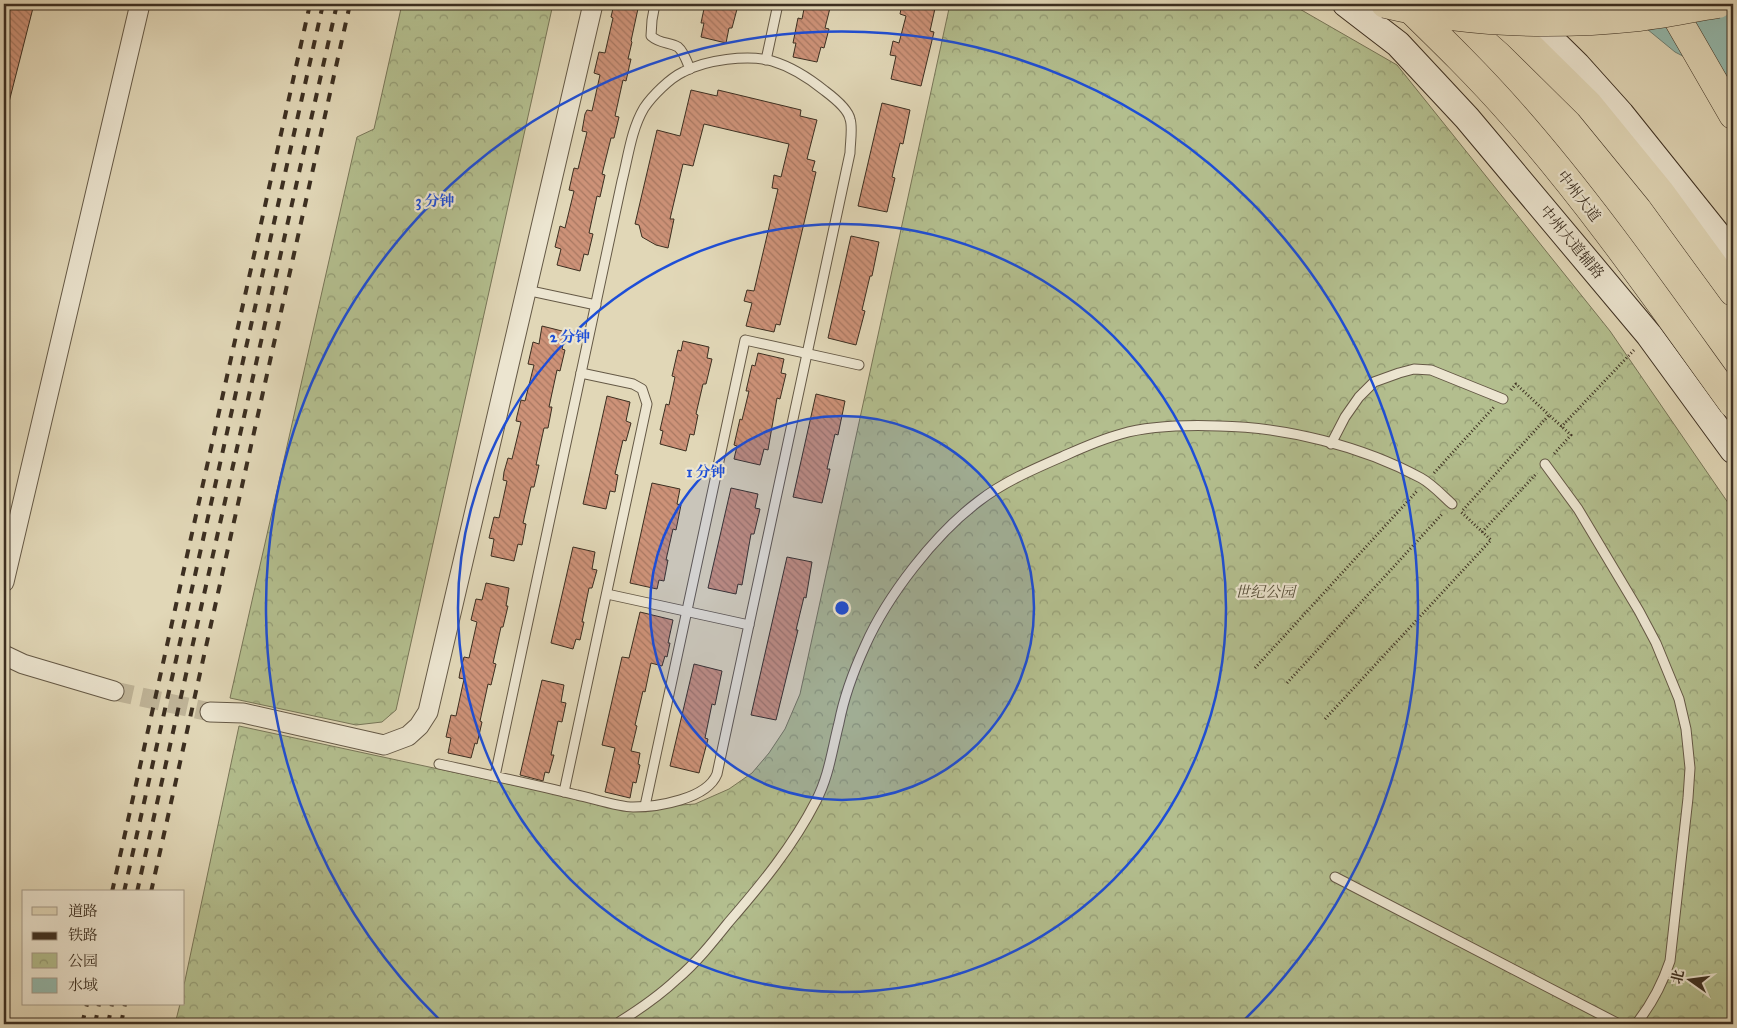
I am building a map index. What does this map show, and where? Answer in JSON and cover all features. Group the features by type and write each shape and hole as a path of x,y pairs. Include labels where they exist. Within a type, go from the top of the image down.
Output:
{"main road":[{"path":"1385,4 1438,15 1470,19 1544,22 1641,17 1718,4"},
{"name":"中州大道","path":"1405,4 1452,50 1513,115 1568,181 1733,404"},
{"path":"1483,4 1518,35 1589,105 1660,192 1733,292"},
{"path":"1669,4 1733,115"}],"street":[{"path":"4,582 140,4"},
{"path":"210,712 243,713 384,745 408,736 419,726 428,712 593,4"},
{"path":"1346,4 1398,44"},
{"path":"1377,4 1398,44"},
{"path":"1515,4 1577,65 1620,114 1733,254"},
{"name":"中州大道辅路","path":"1398,44 1467,118 1648,335 1733,450"},
{"path":"4,655 23,664 114,692"}],"lane":[{"path":"655,4 651,36 657,41 678,48 685,56 690,69"},
{"path":"766,60 778,4"},
{"path":"439,764 631,807 660,804 691,796 706,788 714,781 718,774 850,153 850,118 832,96 813,81 792,69 766,60 749,58 712,61 683,72 660,89 644,108 635,130 495,776"},
{"path":"526,290 596,305"},
{"path":"645,806 745,340 859,364"},
{"path":"1331,444 1345,417 1359,397 1374,382 1414,369 1431,370 1502,399"},
{"path":"564,792 647,404 642,389 633,384 581,373"},
{"path":"616,1024 680,978 724,928 777,862 798,832 824,783 851,680 878,618 910,572 941,536 976,504 1012,480 1112,436 1140,430 1187,426 1240,426 1290,434 1331,444 1384,461 1423,479 1452,504"},
{"path":"1545,464 1582,516 1656,643 1679,699 1686,728 1690,768 1688,798 1670,961 1663,982 1651,1004 1636,1024"},
{"path":"607,594 749,625"},
{"path":"1335,877 1620,1024"}],"path":[{"path":"1561,427 1648,335"},
{"path":"1255,668 1516,384 1571,435 1482,532"},
{"path":"1461,512 1549,416"},
{"path":"1287,683 1452,504 1461,512 1491,540 1326,719"}],"green space":[{"path":"402,4 553,4 396,710 382,722 356,725 230,698 357,137 374,129"},
{"name":"世纪公园","path":"950,4 1291,4 1397,65 1610,331 1733,510 1733,1024 175,1024 180,1006 185,1006 185,980 239,726 624,809 695,804 729,789 752,773 769,753 785,729 800,694"}],"water":[{"path":"1620,4 1733,4 1733,82 1675,52 1636,20"}],"building":[{"path":"4,4 34,4 8,106 4,105"},
{"path":"614,4 639,4 628,59 631,59 626,81 623,80 615,116 619,117 614,138 611,138 602,174 605,175 600,197 597,196 589,233 593,234 588,255 584,254 580,271 557,265 561,249 555,247 560,226 565,228 574,191 569,190 574,168 578,169 587,132 582,131 585,114 587,110 592,111 600,75 594,73 599,52 605,53 613,18 611,17"},
{"path":"705,4 731,4 730,7 737,9 732,28 729,28 726,43 701,37 704,23 701,23"},
{"path":"805,4 831,4 825,28 829,29 824,48 821,47 817,62 793,57 796,43 793,43 798,18 802,19"},
{"path":"902,4 936,4 930,31 934,32 921,86 891,79 896,56 890,55 893,41 899,43 906,16 900,14"},
{"path":"691,90 717,96 718,90 801,110 800,116 817,120 807,159 815,161 812,171 816,172 780,325 776,324 774,332 746,326 752,303 744,301 747,290 754,291 778,189 772,188 774,175 781,177 789,144 704,124 693,166 683,164 670,219 674,219 668,248 656,245 642,237 639,225 635,224 657,130 680,136"},
{"path":"882,103 910,110 903,144 900,143 892,177 895,178 887,212 858,206"},
{"path":"851,236 879,242 862,310 865,311 856,345 828,338"},
{"path":"542,326 566,332 562,349 565,350 560,371 557,370 549,407 552,407 548,428 544,428 536,465 539,465 534,487 531,487 523,523 526,524 522,545 518,544 514,561 491,556 494,539 489,538 494,517 499,518 507,481 503,480 504,472 508,458 512,459 521,422 516,421 517,416 521,400 525,401 534,365 528,364 533,342 539,344"},
{"path":"683,341 709,347 707,358 712,359 706,384 703,384 696,414 698,415 694,435 690,434 686,451 660,444 663,431 660,430 666,404 669,405 675,377 672,376 678,350 681,351"},
{"path":"758,353 784,359 781,373 786,374 780,399 777,398 768,450 764,449 760,465 734,459 737,446 734,445 749,391 746,391 752,365 755,366"},
{"path":"816,394 845,401 838,435 835,434 827,469 830,469 822,503 793,497"},
{"path":"607,396 630,402 626,421 631,423 626,441 623,440 615,474 618,475 615,492 610,491 606,509 583,504"},
{"path":"652,483 680,489 677,504 681,505 676,530 673,529 666,560 668,560 664,581 659,580 657,589 630,583"},
{"path":"731,488 758,494 755,508 760,509 754,534 751,534 742,585 738,584 736,594 708,588"},
{"path":"573,547 595,552 592,569 597,570 592,588 589,588 580,640 576,639 573,649 551,643"},
{"path":"787,557 812,562 806,598 804,597 776,720 751,715"},
{"path":"486,583 509,588 506,606 508,606 493,663 496,664 491,685 488,684 477,744 475,743 471,758 448,753 451,738 446,737 451,715 456,716 464,679 459,678 460,672 464,657 469,658 477,622 471,620 476,599 482,600"},
{"path":"640,612 673,620 667,657 665,656 662,666 651,663 645,692 643,691 631,751 640,753 638,764 640,765 636,783 633,782 630,798 605,792 615,748 602,745 622,657 629,658"},
{"path":"694,664 722,671 715,705 712,704 705,738 708,739 699,773 670,766"},
{"path":"542,680 564,685 561,702 566,703 562,722 558,721 551,755 554,755 549,773 545,772 543,781 520,775"}],"tunnel":[{"path":"114,691 210,712"}],"railway":[{"path":"112,890 310,4"},
{"path":"124,890 323,4"},
{"path":"137,890 337,4"},
{"path":"151,890 350,4"},
{"path":"82,1024 86,1006"},
{"path":"95,1024 99,1006"},
{"path":"108,1024 112,1006"},
{"path":"121,1024 125,1006"}]}
